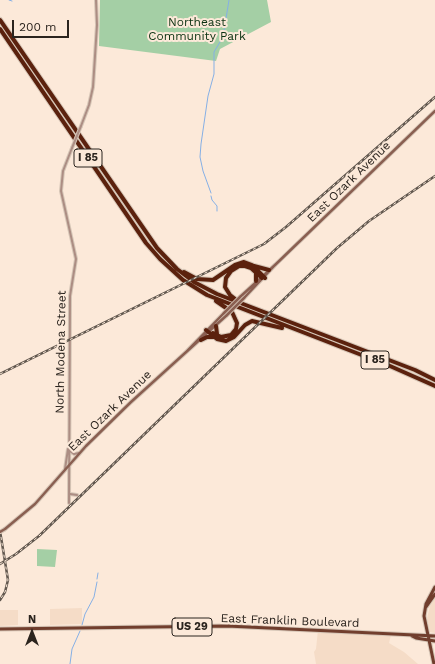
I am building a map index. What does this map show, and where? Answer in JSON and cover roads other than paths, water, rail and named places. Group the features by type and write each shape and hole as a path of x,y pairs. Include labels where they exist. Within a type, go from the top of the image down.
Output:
{"highway":[{"name":"I 85","path":"0,20 157,248 169,262 187,277 205,288 244,305 435,379"},
{"name":"I 85","path":"0,29 153,252 183,280 207,295 390,366 435,386"},
{"path":"169,262 197,279 210,280 221,276 238,263 249,264 269,270"},
{"path":"249,264 263,278"},
{"path":"244,305 228,293 225,284 226,278 231,270 239,266 248,266 263,278"},
{"path":"256,273 256,281"},
{"path":"201,340 207,337 225,337 232,334 237,326 237,320 231,311 207,295"},
{"path":"208,331 221,340 229,340 234,337 245,325 256,321 313,337"},
{"path":"216,326 216,336"}],"main road":[{"name":"East Ozark Avenue","path":"0,532 31,508 79,453 131,402 208,331 216,326 275,265 435,111"},
{"name":"East Ozark Avenue","path":"187,351 201,340 224,312 240,296 256,281 263,278 275,265"},
{"path":"434,664 424,618 426,602 435,587"},
{"path":"426,607 435,594"},
{"name":"East Franklin Boulevard","path":"0,629 264,627 412,636 435,636"},
{"name":"East Franklin Boulevard","path":"412,636 435,641"},
{"path":"430,649 435,641"}],"street":[{"name":"North Modena Street","path":"69,503 70,291 76,259 61,191 63,171 92,93 97,25 96,0"},
{"name":"North Modena Street","path":"65,469 69,449"},
{"path":"69,449 74,454 79,453"},
{"name":"North Modena Street","path":"67,454 70,464"},
{"path":"70,494 77,496"}],"waterway":[{"path":"211,193 203,171 200,157 201,144 208,96 214,74 214,52 223,37 229,0"},
{"path":"211,196 212,200 217,206 217,211"},
{"path":"97,579 98,573"},
{"path":"82,625 85,614 94,597 97,582"},
{"path":"70,664 72,649 80,631"}],"railway":[{"path":"0,374 264,244 286,227 435,97"},
{"path":"0,564 16,554 39,536 337,248 369,221 435,176"},
{"path":"0,531 8,580 5,592 0,600"}],"park label":[{"name":"Northeast Community Park","path":"197,29"}]}
